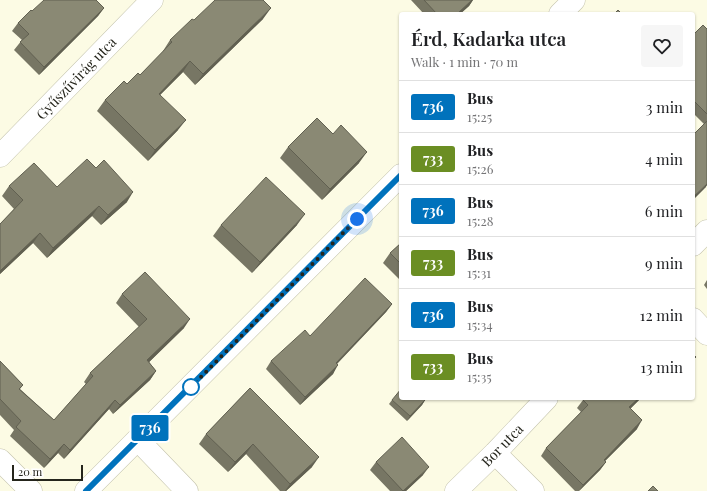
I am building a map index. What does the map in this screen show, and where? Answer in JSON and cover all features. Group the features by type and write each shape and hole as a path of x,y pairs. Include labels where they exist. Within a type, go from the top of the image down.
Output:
{"street":[{"name":"Gyűszűvirág utca","path":"0,156 152,0"},
{"path":"562,12 574,0"},
{"path":"86,491 399,177"},
{"path":"695,243 707,231"},
{"path":"695,321 707,334"},
{"name":"Bor utca","path":"456,491 495,453 545,400"},
{"path":"138,440 187,491"},
{"path":"495,453 533,491"},
{"path":"0,460 30,491"}],"building":[{"path":"44,0 96,0 104,8 44,67 20,42 29,34 18,23"},
{"path":"215,0 263,0 271,8 203,74 190,61 159,94 186,120 155,150 105,100 124,81 127,84 138,73 140,75 172,42 170,40"},
{"path":"424,0 472,0 459,12 435,12"},
{"path":"703,25 707,29 707,114 695,102 695,33"},
{"path":"317,118 333,134 341,125 367,152 330,189 288,147"},
{"path":"707,121 707,184 695,195 695,133"},
{"path":"87,159 96,168 104,160 133,192 108,215 99,206 53,248 40,233 0,271 0,224 23,200 9,186 34,163 57,187"},
{"path":"266,177 305,214 260,262 221,225"},
{"path":"399,245 399,262 390,253"},
{"path":"145,272 190,319 147,360 156,371 120,405 115,400 70,450 64,444 50,459 16,427 21,421 0,399 0,361 23,385 19,389 54,420 93,376 90,373 147,319 122,294"},
{"path":"365,278 392,304 336,363 338,365 305,397 271,361 305,330 310,336"},
{"path":"250,388 319,457 290,484 253,444 235,462 206,434"},
{"path":"399,391 399,400 425,400 410,416 392,400"},
{"path":"583,400 637,400 629,407 642,420 604,460 606,462 583,485 546,448 588,405"},
{"path":"402,437 429,467 403,491 376,462"},
{"path":"653,486 658,491 648,491"}],"bus line":[{"name":"736","path":"86,491 399,177"}],"route":[{"path":"191,387 357,219"}]}
